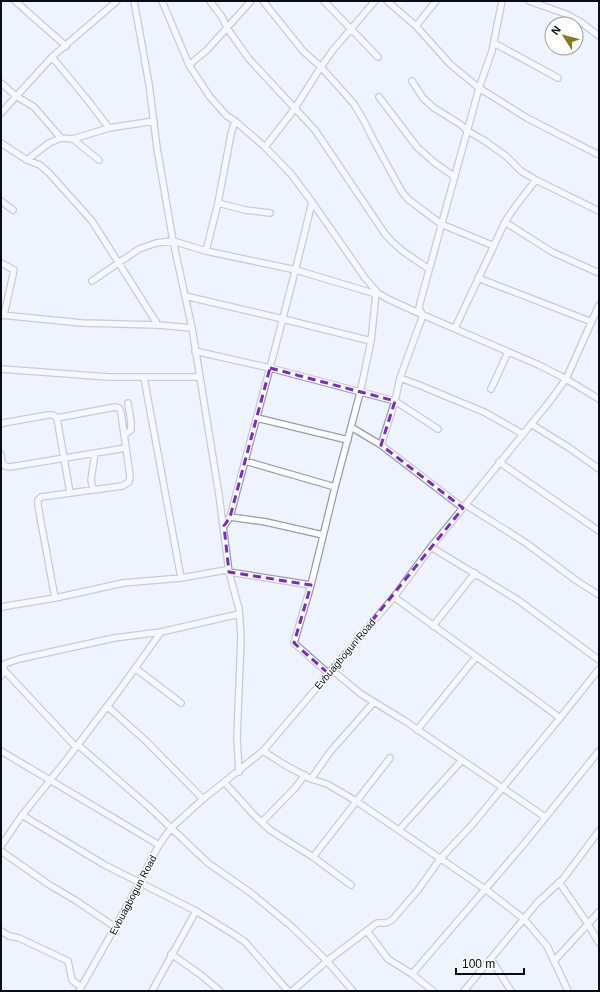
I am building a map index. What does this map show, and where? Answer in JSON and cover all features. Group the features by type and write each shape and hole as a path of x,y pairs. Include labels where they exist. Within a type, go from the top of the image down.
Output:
{"street":[{"path":"15,1 66,46"},
{"path":"1,113 52,57 117,1"},
{"path":"134,1 149,84 173,241 192,328 224,526 229,572 239,614 241,637 237,738 239,772"},
{"path":"162,1 189,65 210,97 227,116 265,148 291,174 377,293 371,341 360,393 311,585 294,643 295,646 361,694 462,760 545,817"},
{"path":"210,1 222,16 227,28 249,59 315,130 384,234 391,242 429,269"},
{"path":"189,65 206,50 251,1"},
{"path":"263,1 303,51 321,67 354,104 402,192 409,200 441,224 494,246"},
{"path":"324,1 378,57"},
{"path":"265,148 295,107 321,67 374,1"},
{"path":"387,1 416,26 450,64 479,88 527,118 599,154"},
{"path":"416,26 436,1"},
{"path":"423,315 419,309 429,269 479,88 494,43 502,1"},
{"path":"530,1 566,14 582,23 599,36"},
{"path":"494,43 558,78"},
{"path":"52,57 109,128"},
{"path":"1,82 16,96 34,107 61,138"},
{"path":"412,82 423,98 434,108 506,156 521,171 599,211"},
{"path":"379,97 417,147 435,163 455,177"},
{"path":"27,160 49,143 61,138 73,139 109,128 154,121"},
{"path":"206,251 218,203 234,122"},
{"path":"73,139 99,160"},
{"path":"1,143 27,160 40,165 92,221 158,325"},
{"path":"455,328 505,222 513,208 536,180"},
{"path":"1,201 13,210"},
{"path":"224,526 230,517 257,418 296,270 312,202"},
{"path":"218,203 245,210 270,213"},
{"path":"505,222 552,252 599,273"},
{"path":"92,281 119,264 138,249 156,243 173,241 206,251 296,270 377,293 566,379 599,399"},
{"path":"1,263 14,270 3,315 82,323 158,325 192,328"},
{"path":"478,278 592,322"},
{"path":"185,296 283,318 371,341"},
{"name":"Evbuagbogun Road","path":"80,989 115,928 159,845 171,828 203,799 239,772 263,751 394,597 431,547 566,379 599,305"},
{"path":"381,445 395,402 400,378 423,315"},
{"path":"195,351 270,368 395,402 438,429"},
{"path":"491,389 508,352"},
{"path":"1,369 109,377 199,377"},
{"path":"144,378 181,578"},
{"path":"400,378 484,412 523,434"},
{"path":"124,435 130,430 131,422 128,403"},
{"path":"1,424 48,415 53,415 57,418 115,407 119,408 121,413 130,476 128,482 122,486 41,497 38,500 44,543 55,598"},
{"path":"57,418 70,493"},
{"path":"257,418 348,440"},
{"path":"531,424 568,447 599,469"},
{"path":"351,427 381,445 464,506 526,543 577,581 599,595"},
{"path":"1,454 2,463 5,466 10,467 126,448"},
{"path":"93,489 91,480 95,453"},
{"path":"245,461 335,487"},
{"path":"499,462 599,531"},
{"path":"230,517 266,522 323,535"},
{"path":"431,547 518,600 599,660"},
{"path":"1,607 55,598 124,583 181,578 226,570 229,572 311,585"},
{"path":"433,626 475,574"},
{"path":"394,597 476,658 517,685 560,718"},
{"path":"239,614 161,632 107,639 19,659 2,668 77,746 208,862 251,893 291,926 327,961 353,991"},
{"path":"1,846 22,815 77,746 161,632"},
{"path":"417,730 476,658"},
{"path":"135,668 181,703"},
{"path":"292,991 327,961 377,923 386,923 392,920 418,890 440,859 471,826 599,668"},
{"path":"311,779 330,752 374,702"},
{"path":"107,706 146,741 203,799"},
{"path":"1,751 159,845"},
{"path":"263,751 311,779 327,784 356,801 485,889 524,919 547,946 568,991"},
{"path":"412,974 485,889 599,751"},
{"path":"313,857 390,758"},
{"path":"399,830 462,760"},
{"path":"262,822 295,788 305,775"},
{"path":"224,783 270,830 313,857 351,885"},
{"path":"22,815 103,864 196,911 246,942 288,991"},
{"path":"464,991 537,903 559,882 599,831"},
{"path":"1,850 48,884 115,928"},
{"path":"559,882 588,924 599,943"},
{"path":"152,991 196,911"},
{"path":"554,961 599,912"},
{"path":"1,931 9,936 19,938 68,961 72,980 80,989"},
{"path":"366,931 388,959 412,974 433,991"},
{"path":"171,954 201,975 220,991"},
{"path":"491,959 510,991"}],"highlighted area":[{"path":"270,368 395,401 381,445 463,508 329,674 294,643 311,585 229,572 224,526 230,517"}]}
